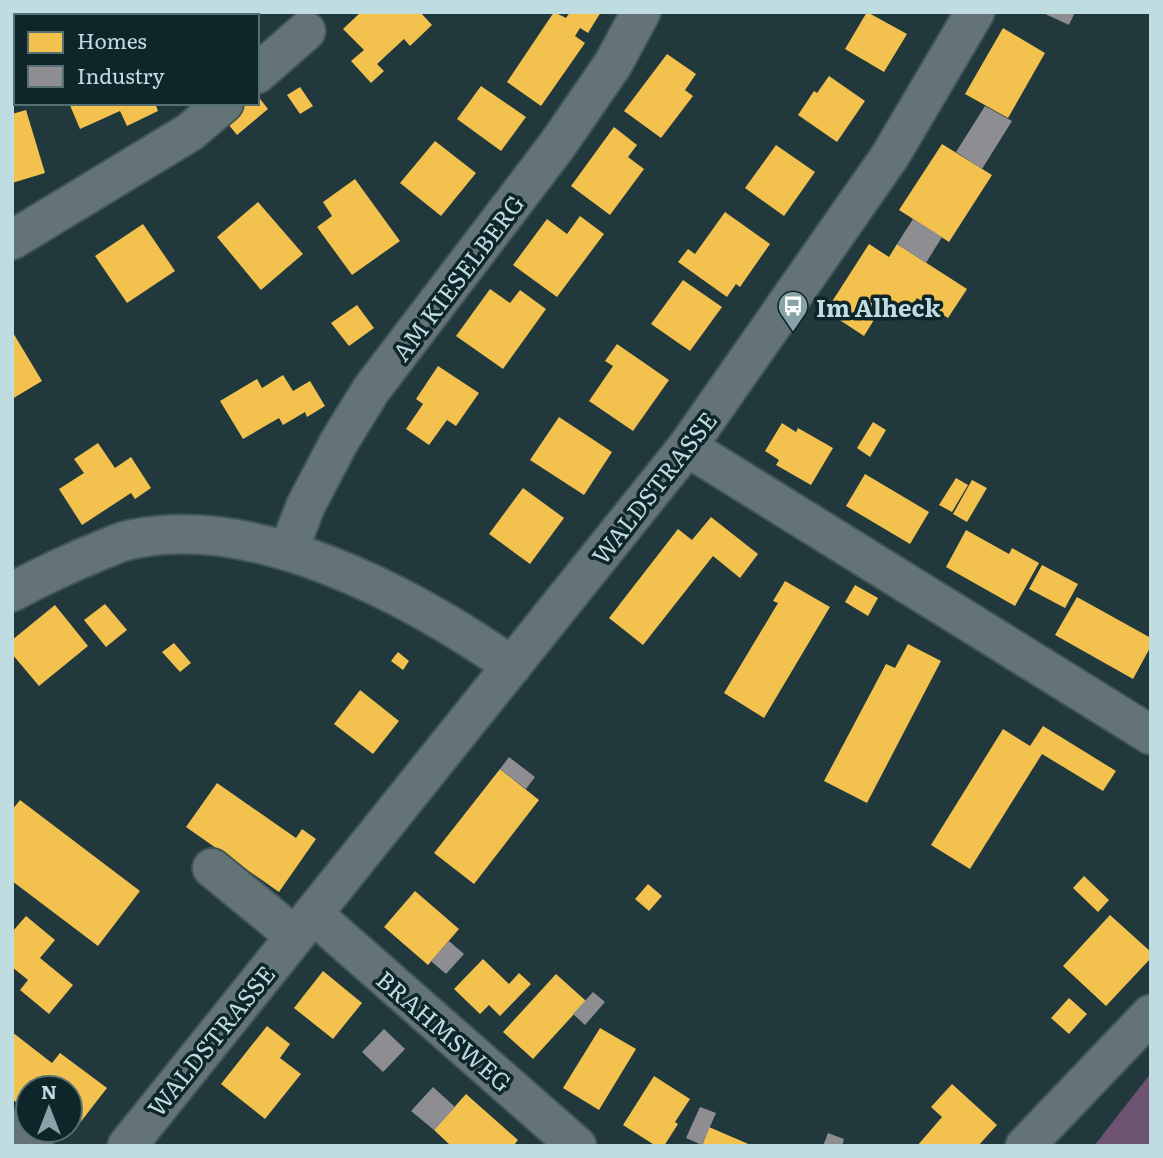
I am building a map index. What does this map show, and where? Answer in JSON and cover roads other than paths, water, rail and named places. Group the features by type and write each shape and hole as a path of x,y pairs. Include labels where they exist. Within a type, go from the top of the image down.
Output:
{"street":[{"name":"AM KIESELBERG","path":"288,551 306,505 339,442 372,390 558,144 612,64 641,12"},
{"name":"WALDSTRASSE","path":"127,1146 687,447 890,156 975,12"},
{"path":"259,72 306,30"},
{"path":"12,240 190,132 222,105"},
{"path":"687,447 1151,735"},
{"path":"12,592 60,566 131,539 176,533 229,537 288,551 377,587 472,638 512,666"},
{"path":"212,868 304,925"},
{"name":"BRAHMSWEG","path":"304,925 576,1146"},
{"path":"1025,1146 1151,1014"},
{"path":"12,1129 34,1146"}],"place":[{"name":"Im Alheck","path":"793,333"}]}
